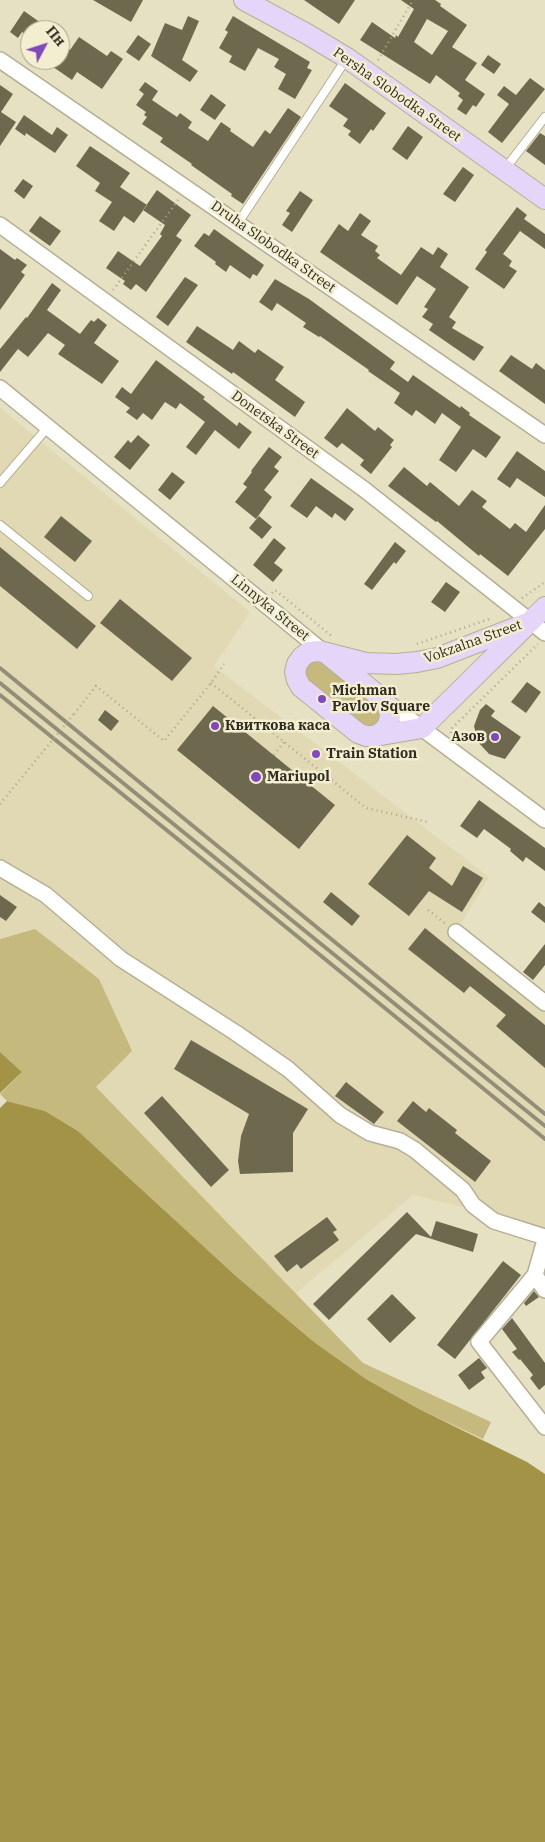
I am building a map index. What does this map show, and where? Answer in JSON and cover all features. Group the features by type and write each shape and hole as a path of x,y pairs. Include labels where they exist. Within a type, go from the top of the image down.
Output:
{"street":[{"name":"Persha Slobodka Street","path":"244,0 347,58 545,200"},
{"name":"Druha Slobodka Street","path":"0,60 545,435"},
{"name":"Donetska Street","path":"0,225 365,490 538,633"},
{"name":"Linnyka Street","path":"0,388 384,700 545,820"},
{"name":"Vokzalna Street","path":"422,728 538,633 545,607"},
{"name":"Vokzalna Street","path":"320,649 366,663 396,664 437,658 538,633"},
{"path":"320,649 296,664 297,680 301,687 358,733 374,736 422,728"},
{"path":"374,736 382,732 388,725 389,708 384,700"},
{"path":"0,868 46,895 121,959 288,1069 340,1115 370,1133 400,1141 415,1150 458,1186 473,1205 494,1221 545,1238 535,1275 479,1342 545,1427"},
{"path":"456,932 545,1003"},
{"path":"535,1275 545,1290"}],"lane":[{"path":"238,223 347,58"},
{"path":"504,170 545,117"},
{"path":"0,483 48,427"},
{"path":"0,525 88,596"}],"path":[{"path":"370,74 413,0"},
{"path":"105,301 186,188"},
{"path":"275,590 320,649"},
{"path":"414,645 496,616"},
{"path":"451,730 538,633"},
{"path":"0,804 96,686 164,741 224,664"},
{"path":"211,682 366,808 428,822"},
{"path":"274,755 284,742"},
{"path":"428,910 456,932"}],"shaded area":[{"path":"0,408 250,612 214,666 489,877 453,937 545,1010 545,1228 413,1195 295,1294 96,1087 35,929 0,939"},
{"path":"324,659 386,715 372,732 305,683 303,662"},
{"path":"35,929 99,979 132,1051 96,1087 363,1363 491,1422 483,1439 419,1409 366,1379 314,1342 237,1277 78,1131 45,1111 7,1101 0,1094 22,1072 0,1052 0,939"},
{"path":"0,1052 22,1072 0,1093"},
{"path":"7,1101 45,1111 78,1131 237,1277 314,1342 366,1379 419,1409 527,1462 545,1474 545,1842 0,1842 0,1108"}],"building":[{"path":"93,0 143,0 131,22"},
{"path":"304,0 355,0 339,24"},
{"path":"401,0 435,0 441,4 440,6 467,25 452,47 477,63 465,80 485,94 476,107 473,105 466,115 457,109 463,100 458,96 460,93 436,75 430,84 360,40 372,22 395,38 396,35 398,37 414,9","holes":["427,19 448,31 432,55 414,42"]},
{"path":"24,11 37,20 20,20 20,35 18,38 10,32"},
{"path":"188,16 199,21 182,60 198,71 190,82 151,56 165,23 182,30"},
{"path":"233,16 310,62 307,68 312,70 295,99 278,89 286,74 274,67 279,59 258,48 245,71 229,62 232,56 219,48 228,32 225,30"},
{"path":"138,35 151,44 139,61 126,52"},
{"path":"79,37 107,56 111,51 123,59 102,89 77,72 72,80 58,70 70,70 70,50"},
{"path":"488,55 501,64 494,74 481,65"},
{"path":"530,78 545,89 502,143 488,132 509,104 497,95 504,86 516,95"},
{"path":"145,82 158,91 152,100 177,117 180,113 192,122 188,128 208,141 221,122 231,129 230,131 253,147 265,130 270,134 288,108 301,117 243,204 192,164 160,142 163,138 142,124 147,117 144,115 146,112 136,105 144,94 139,90"},
{"path":"345,83 386,113 373,131 371,129 360,144 348,135 351,131 343,126 348,119 329,106"},
{"path":"0,85 13,94 1,112 16,122 0,146"},
{"path":"211,94 226,105 215,120 200,110"},
{"path":"24,115 52,135 57,127 68,135 55,153 26,133 25,136 15,129"},
{"path":"408,126 423,137 407,160 392,149"},
{"path":"540,133 545,136 545,165 526,151"},
{"path":"90,146 130,173 120,187 147,205 134,223 124,216 114,231 99,221 112,202 95,191 100,183 76,166"},
{"path":"463,167 474,175 455,202 443,194"},
{"path":"23,179 33,186 24,199 14,191"},
{"path":"157,190 191,215 176,236 182,240 146,292 136,284 131,290 123,284 125,281 106,268 118,251 140,266 162,236 160,234 165,225 143,210"},
{"path":"300,191 313,200 292,232 282,225 290,213 286,211"},
{"path":"517,207 527,215 524,219 545,234 545,249 520,231 503,254 512,261 509,266 517,271 504,289 475,269 487,252 485,250"},
{"path":"360,213 371,221 361,235 378,246 375,251 380,255 377,258 401,275 421,247 433,255 438,247 448,254 440,267 469,287 449,317 456,322 452,328 484,347 474,361 429,330 433,324 422,317 428,309 424,307 436,289 417,276 397,305 320,252 339,224 348,231"},
{"path":"40,216 61,231 50,246 29,231"},
{"path":"214,229 264,265 257,276 253,274 250,279 230,265 226,272 194,246 204,233 209,236"},
{"path":"0,249 15,260 17,258 27,265 21,272 25,275 0,310"},
{"path":"185,277 198,285 168,326 156,317"},
{"path":"275,279 309,299 395,362 390,369 408,382 413,375 460,408 461,406 470,413 469,415 501,437 486,458 473,449 456,472 439,460 461,427 442,413 435,424 416,410 412,416 394,403 400,393 320,336 303,327 306,323 277,303 272,311 259,302"},
{"path":"52,283 61,290 47,310 80,334 91,320 94,322 98,318 107,325 94,343 119,361 102,384 58,354 65,345 48,333 28,357 18,349 0,372 0,349 27,318"},
{"path":"197,326 233,350 239,341 255,353 258,349 284,367 275,380 305,402 295,417 233,372 232,374 186,342"},
{"path":"511,355 532,369 536,363 545,370 545,404 499,371"},
{"path":"156,360 205,397 203,399 237,426 239,422 252,432 239,449 215,430 196,455 186,447 205,422 180,403 176,409 165,402 152,420 143,413 137,420 126,412 130,408 115,397 122,387 131,394"},
{"path":"347,408 375,431 378,427 394,440 390,445 392,447 371,474 360,465 364,460 342,443 337,448 324,438"},
{"path":"138,435 150,445 130,470 114,457 128,440 131,443"},
{"path":"269,447 282,457 274,467 279,471 264,490 272,497 256,519 235,502 247,487 243,484 251,471"},
{"path":"517,451 545,471 545,497 517,478 510,488 497,479"},
{"path":"404,467 427,486 430,482 459,506 472,490 487,501 482,507 510,529 515,523 526,532 545,505 545,529 508,576 388,486"},
{"path":"172,472 185,482 170,500 158,490"},
{"path":"311,478 354,509 345,521 335,513 332,518 316,506 307,518 290,506"},
{"path":"61,516 92,541 75,562 44,537"},
{"path":"259,516 272,527 262,539 249,528"},
{"path":"274,538 286,548 274,563 283,570 273,582 253,565"},
{"path":"395,542 406,551 396,564 394,562 372,590 364,584"},
{"path":"0,547 96,626 77,649 0,586"},
{"path":"446,582 460,592 445,612 431,602"},
{"path":"120,599 192,658 172,681 100,623"},
{"path":"527,682 541,692 526,713 511,702"},
{"path":"486,704 495,711 491,716 521,737 505,759 489,754 478,742 474,726 480,710"},
{"path":"213,706 335,805 299,849 177,750"},
{"path":"105,710 119,721 111,731 98,720"},
{"path":"479,800 545,848 545,871 526,857 523,862 510,851 511,849 484,829 477,838 460,826"},
{"path":"407,835 436,858 429,868 452,886 463,866 483,878 462,912 429,891 409,916 368,884"},
{"path":"331,892 360,916 352,926 323,902"},
{"path":"0,895 17,907 6,921 0,917"},
{"path":"539,902 545,907 545,923 531,912"},
{"path":"425,928 545,1025 545,1068 496,1026 506,1015 470,986 464,993 408,949"},
{"path":"545,944 545,965 533,980 523,972"},
{"path":"191,1040 308,1109 293,1133 293,1172 240,1174 238,1161 241,1136 249,1114 174,1069"},
{"path":"346,1082 384,1112 374,1124 335,1096"},
{"path":"162,1096 229,1170 211,1187 144,1113"},
{"path":"413,1101 426,1112 429,1108 457,1130 455,1133 491,1161 475,1182 397,1121"},
{"path":"407,1212 431,1237 436,1221 478,1234 473,1252 416,1234 329,1320 313,1304"},
{"path":"327,1217 337,1230 333,1232 339,1240 301,1269 297,1264 287,1272 274,1256"},
{"path":"503,1261 521,1275 455,1359 437,1345"},
{"path":"534,1291 539,1297 526,1306 524,1303"},
{"path":"392,1294 416,1318 390,1343 367,1319"},
{"path":"512,1318 545,1363 545,1385 539,1390 530,1378 533,1375 512,1352 517,1349 502,1329"},
{"path":"479,1358 487,1368 481,1372 485,1378 469,1390 458,1375"}],"railway":[{"path":"0,668 545,1114"},
{"path":"0,683 545,1126"},
{"path":"0,695 545,1139"}],"place":[{"name":"Michman Pavlov Square","path":"322,699"},
{"name":"Квиткова каса","path":"215,726"},
{"name":"Азов","path":"495,737"},
{"name":"Train Station","path":"316,754"},
{"name":"Mariupol","path":"256,777"}]}
